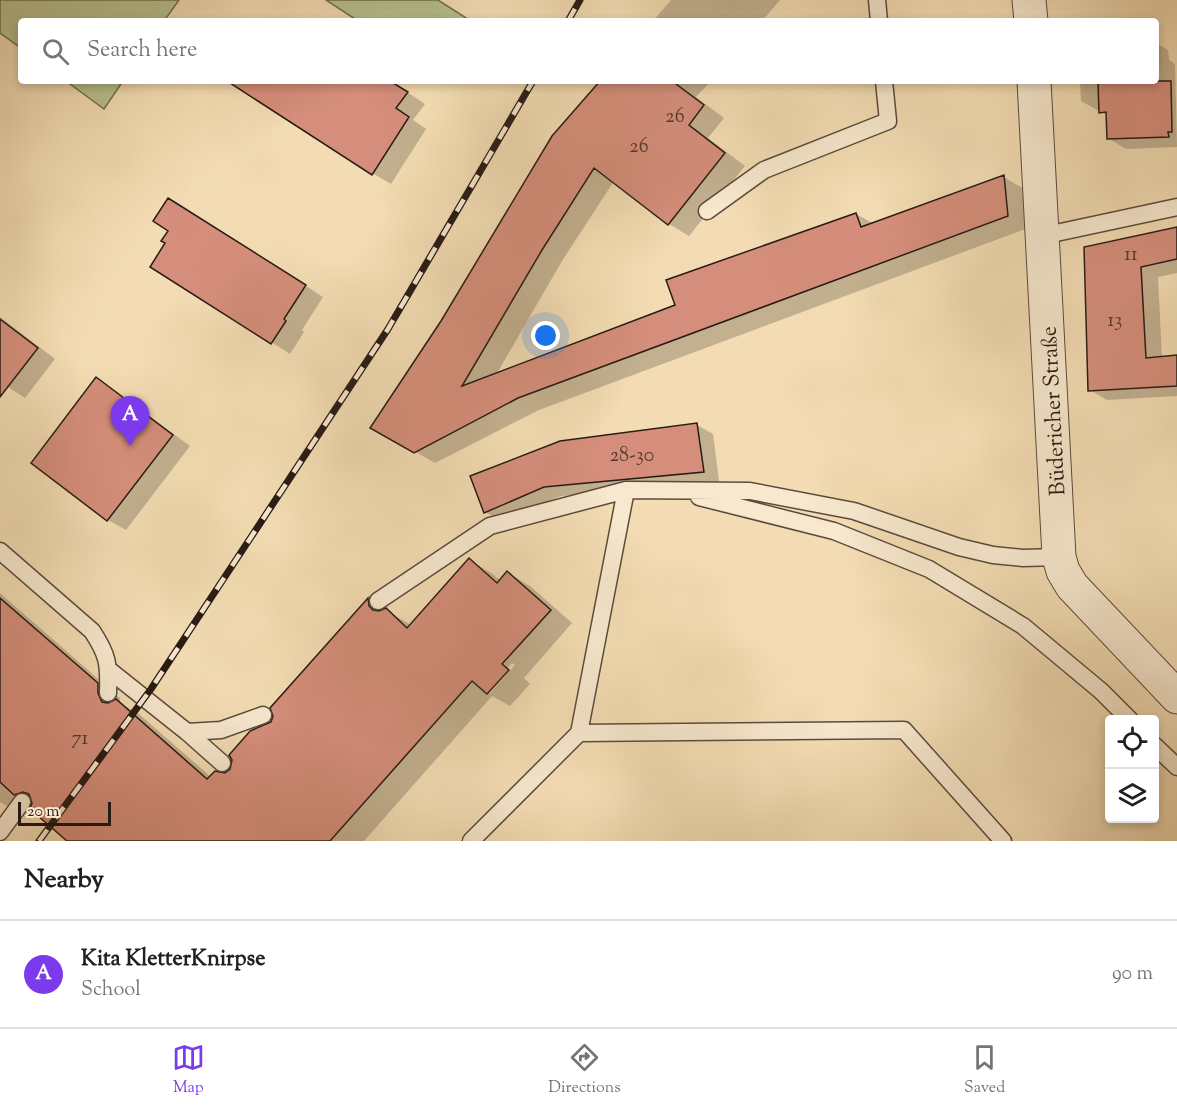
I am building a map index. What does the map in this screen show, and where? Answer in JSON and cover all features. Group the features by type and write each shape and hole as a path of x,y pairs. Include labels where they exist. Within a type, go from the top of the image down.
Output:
{"street":[{"name":"Büdericher Straße","path":"1034,84 1059,557 1063,571 1072,586 1177,697"}],"lane":[{"path":"877,0 879,18"},
{"path":"707,211 764,170 888,121 884,84"},
{"path":"1042,236 1177,207"},
{"path":"378,601 490,526 626,490 750,491 854,511 959,547 993,555 1023,558 1059,557"},
{"path":"471,841 579,733 626,490"},
{"path":"672,490 834,531 928,569 1023,626 1101,691 1125,715"},
{"path":"0,551 92,631 102,645 108,662 108,693"},
{"path":"109,670 222,763"},
{"path":"187,732 221,730 263,715"},
{"path":"579,733 904,730 1004,841"},
{"path":"1159,749 1177,767"},
{"path":"0,832 22,802"}],"green space":[{"path":"0,0 179,0 166,18 18,18 18,46 0,33"},
{"path":"326,0 438,0 466,18 353,18"},
{"path":"70,84 121,84 104,109"}],"building":[{"path":"1159,81 1171,81 1172,132 1168,132 1169,137 1107,139 1106,112 1099,113 1098,84 1159,84"},
{"path":"232,84 395,84 408,92 396,108 409,117 372,175"},
{"path":"597,84 676,84 704,105 689,125 725,153 668,225 594,168 542,250 462,386 675,305 666,280 856,213 861,227 1004,175 1008,216 518,398 414,453 370,428 441,321 552,136"},
{"path":"168,198 306,285 271,344 150,267 165,243 161,241 168,231 153,221"},
{"path":"1177,227 1177,259 1141,267 1146,358 1177,355 1177,386 1088,391 1084,247"},
{"path":"0,319 38,348 0,397"},
{"path":"96,377 173,435 107,521 31,463"},
{"path":"697,423 704,472 544,487 484,513 470,476 560,441"},
{"path":"469,558 497,583 507,571 551,610 502,664 509,670 487,694 472,681 330,841 67,841 30,809 32,803 29,794 23,792 14,795 0,782 0,598 98,683 98,693 102,702 108,703 116,699 207,779 215,771 225,773 230,769 232,760 229,755 250,731 271,722 273,716 270,708 368,598 369,606 373,610 379,611 386,608 407,628"}],"railway":[{"path":"570,18 580,0"},
{"path":"39,841 151,689 388,329 531,84"}],"place":[{"name":"Kita KletterKnirpse","path":"130,446"}]}
